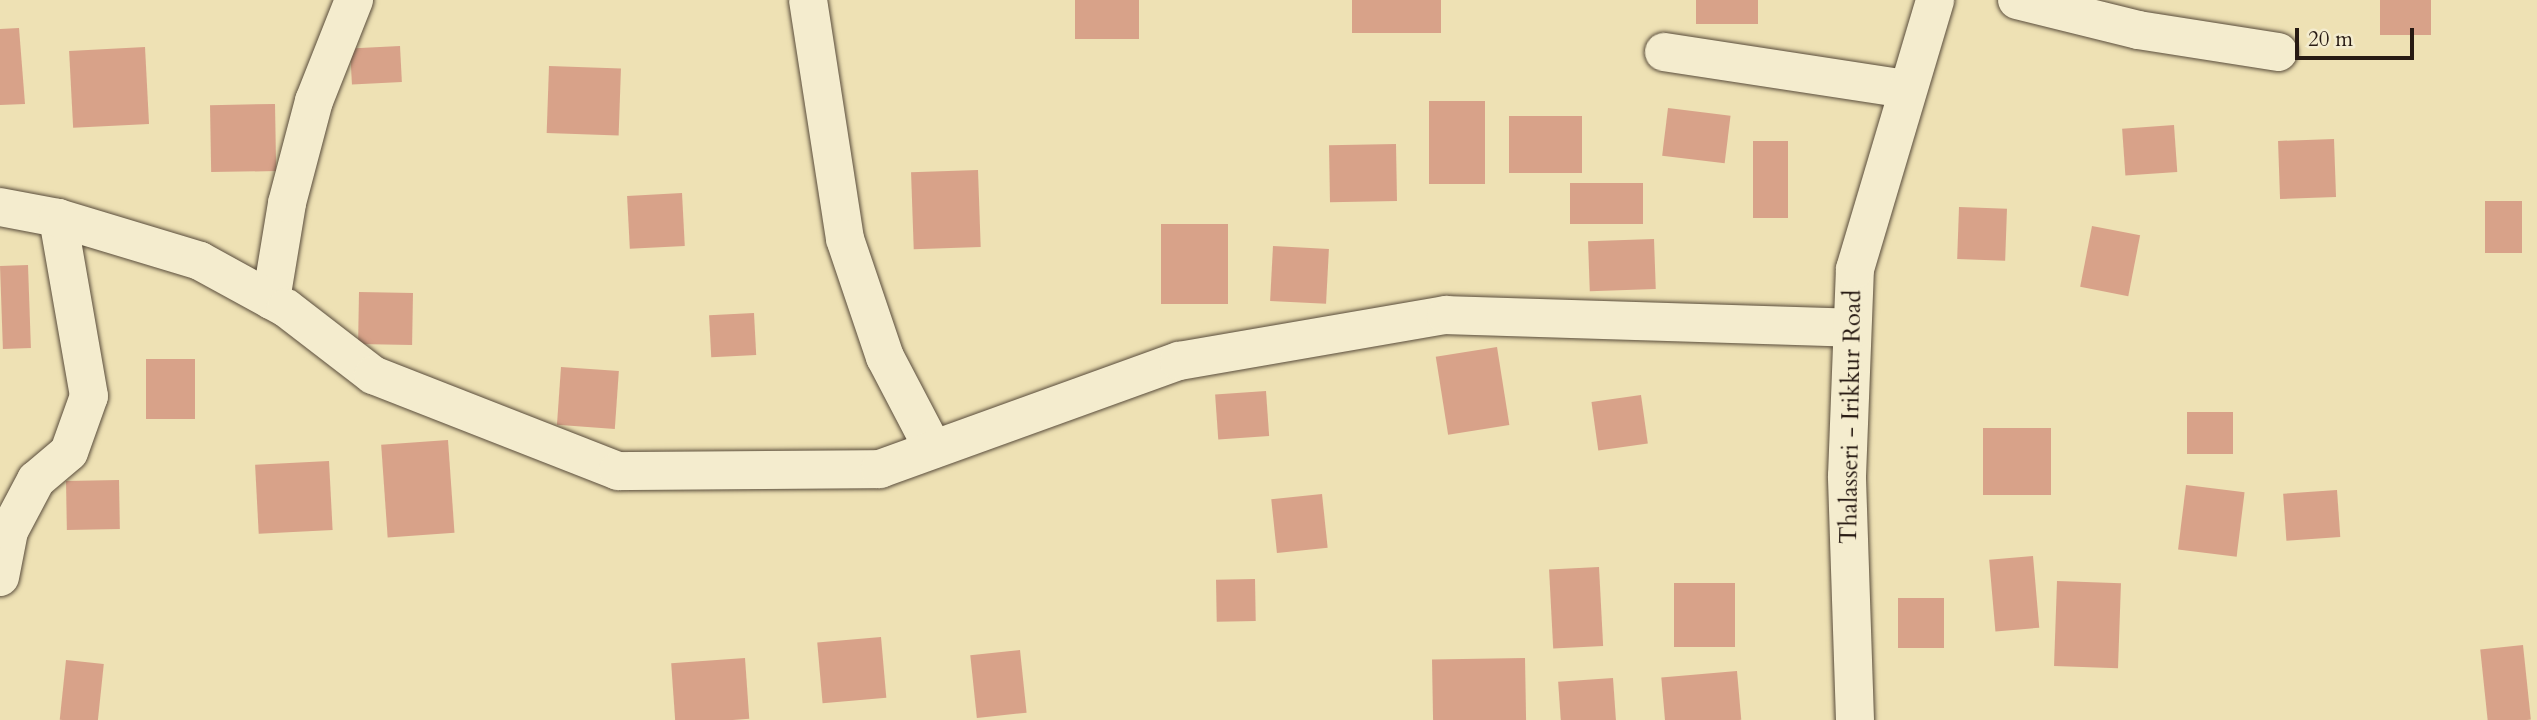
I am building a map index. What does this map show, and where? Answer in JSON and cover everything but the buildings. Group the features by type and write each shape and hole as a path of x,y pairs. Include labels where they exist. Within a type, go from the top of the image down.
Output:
{"street":[{"path":"271,300 287,203 314,101 354,0"},
{"path":"808,0 845,239 886,357 933,449"},
{"name":"Thalasseri - Irikkur Road","path":"1855,720 1849,328 1862,234 1905,89 1935,0"},
{"path":"2017,0 2138,30 2278,52"},
{"path":"1664,52 1905,89"},
{"path":"0,207 58,218 200,261 271,300 373,375 618,471 880,469 1179,361 1446,315 1849,328"},
{"path":"0,577 9,531 36,481 69,452 89,396 58,218"}]}
